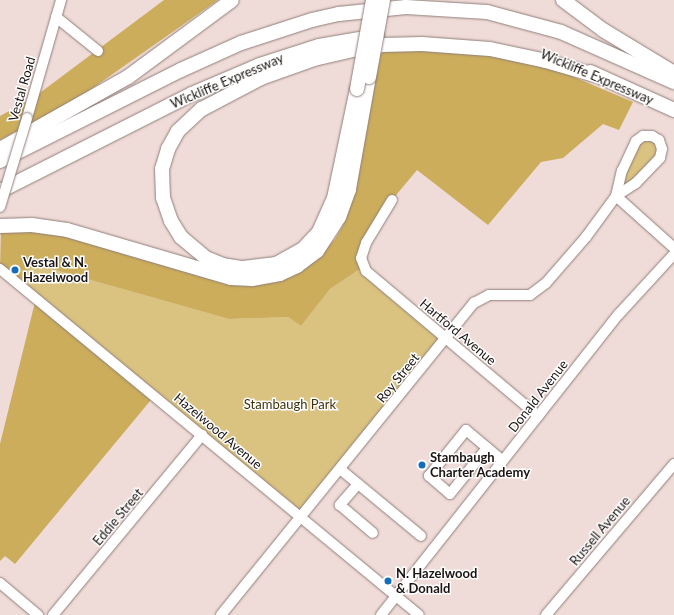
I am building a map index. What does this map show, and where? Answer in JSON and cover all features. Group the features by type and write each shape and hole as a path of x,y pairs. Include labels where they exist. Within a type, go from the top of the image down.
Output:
{"highway":[{"path":"0,149 128,77 232,0"},
{"path":"373,0 357,89 333,203 319,232 303,249 276,264 241,268 223,265 206,258 182,237 171,221 163,198 162,176 168,149 178,131 202,109 261,78 314,60 352,50 382,45 422,44 490,49 546,61 598,76"},
{"path":"0,226 32,225 67,230 231,278 252,279 280,274 304,262 317,251 339,217 348,189 383,0"},
{"path":"563,0 603,30 674,73"},
{"name":"Wickliffe Expressway","path":"0,161 235,46 312,20 339,14 406,7 487,12 561,32 674,82"},
{"name":"Wickliffe Expressway","path":"0,190 192,94 280,58 341,42 384,36 417,34 473,39 534,51 598,76 674,110"}],"street":[{"name":"Vestal Road","path":"0,207 61,0"},
{"path":"56,17 98,51"},
{"name":"Roy Street","path":"221,615 446,339 482,298 498,294 530,295 537,292 586,237 616,196 636,183 660,158 662,144 655,137 643,136 636,141 622,172 616,196"},
{"path":"616,196 674,248"},
{"name":"Hartford Avenue","path":"392,200 366,243 362,254 363,267 370,276 538,416"},
{"name":"Donald Avenue","path":"381,615 619,314 674,254"},
{"name":"Hazelwood Avenue","path":"0,269 202,434 419,615"},
{"path":"488,448 450,494 429,476 466,430 488,448 503,461"},
{"name":"Eddie Street","path":"53,615 202,434"},
{"name":"Russell Avenue","path":"546,615 674,464"},
{"path":"340,469 421,536"},
{"path":"358,484 340,505 373,533"},
{"path":"0,583 38,615"}],"green space":[{"path":"648,135 662,149 626,191 617,184 636,141"},
{"name":"Stambaugh Park","path":"34,264 229,319 288,317 301,326 330,289 363,267 446,339 302,517 18,283"}],"shaded area":[{"path":"164,0 218,0 70,104 0,140 0,116 33,98"},
{"path":"415,49 502,56 562,72 633,102 619,130 603,124 563,158 541,162 488,225 417,170 392,200 366,243 363,267 330,289 301,326 288,317 229,319 34,264 18,283 0,269 1,230 32,230 68,237 226,284 252,285 281,280 316,260 335,239 342,227 349,209 380,52"},
{"path":"36,298 155,395 15,564 5,556 0,561 0,444"}],"place":[{"name":"Vestal & N. Hazelwood","path":"15,270"},
{"name":"Stambaugh Charter Academy","path":"422,465"},
{"name":"N. Hazelwood & Donald","path":"388,581"}]}
